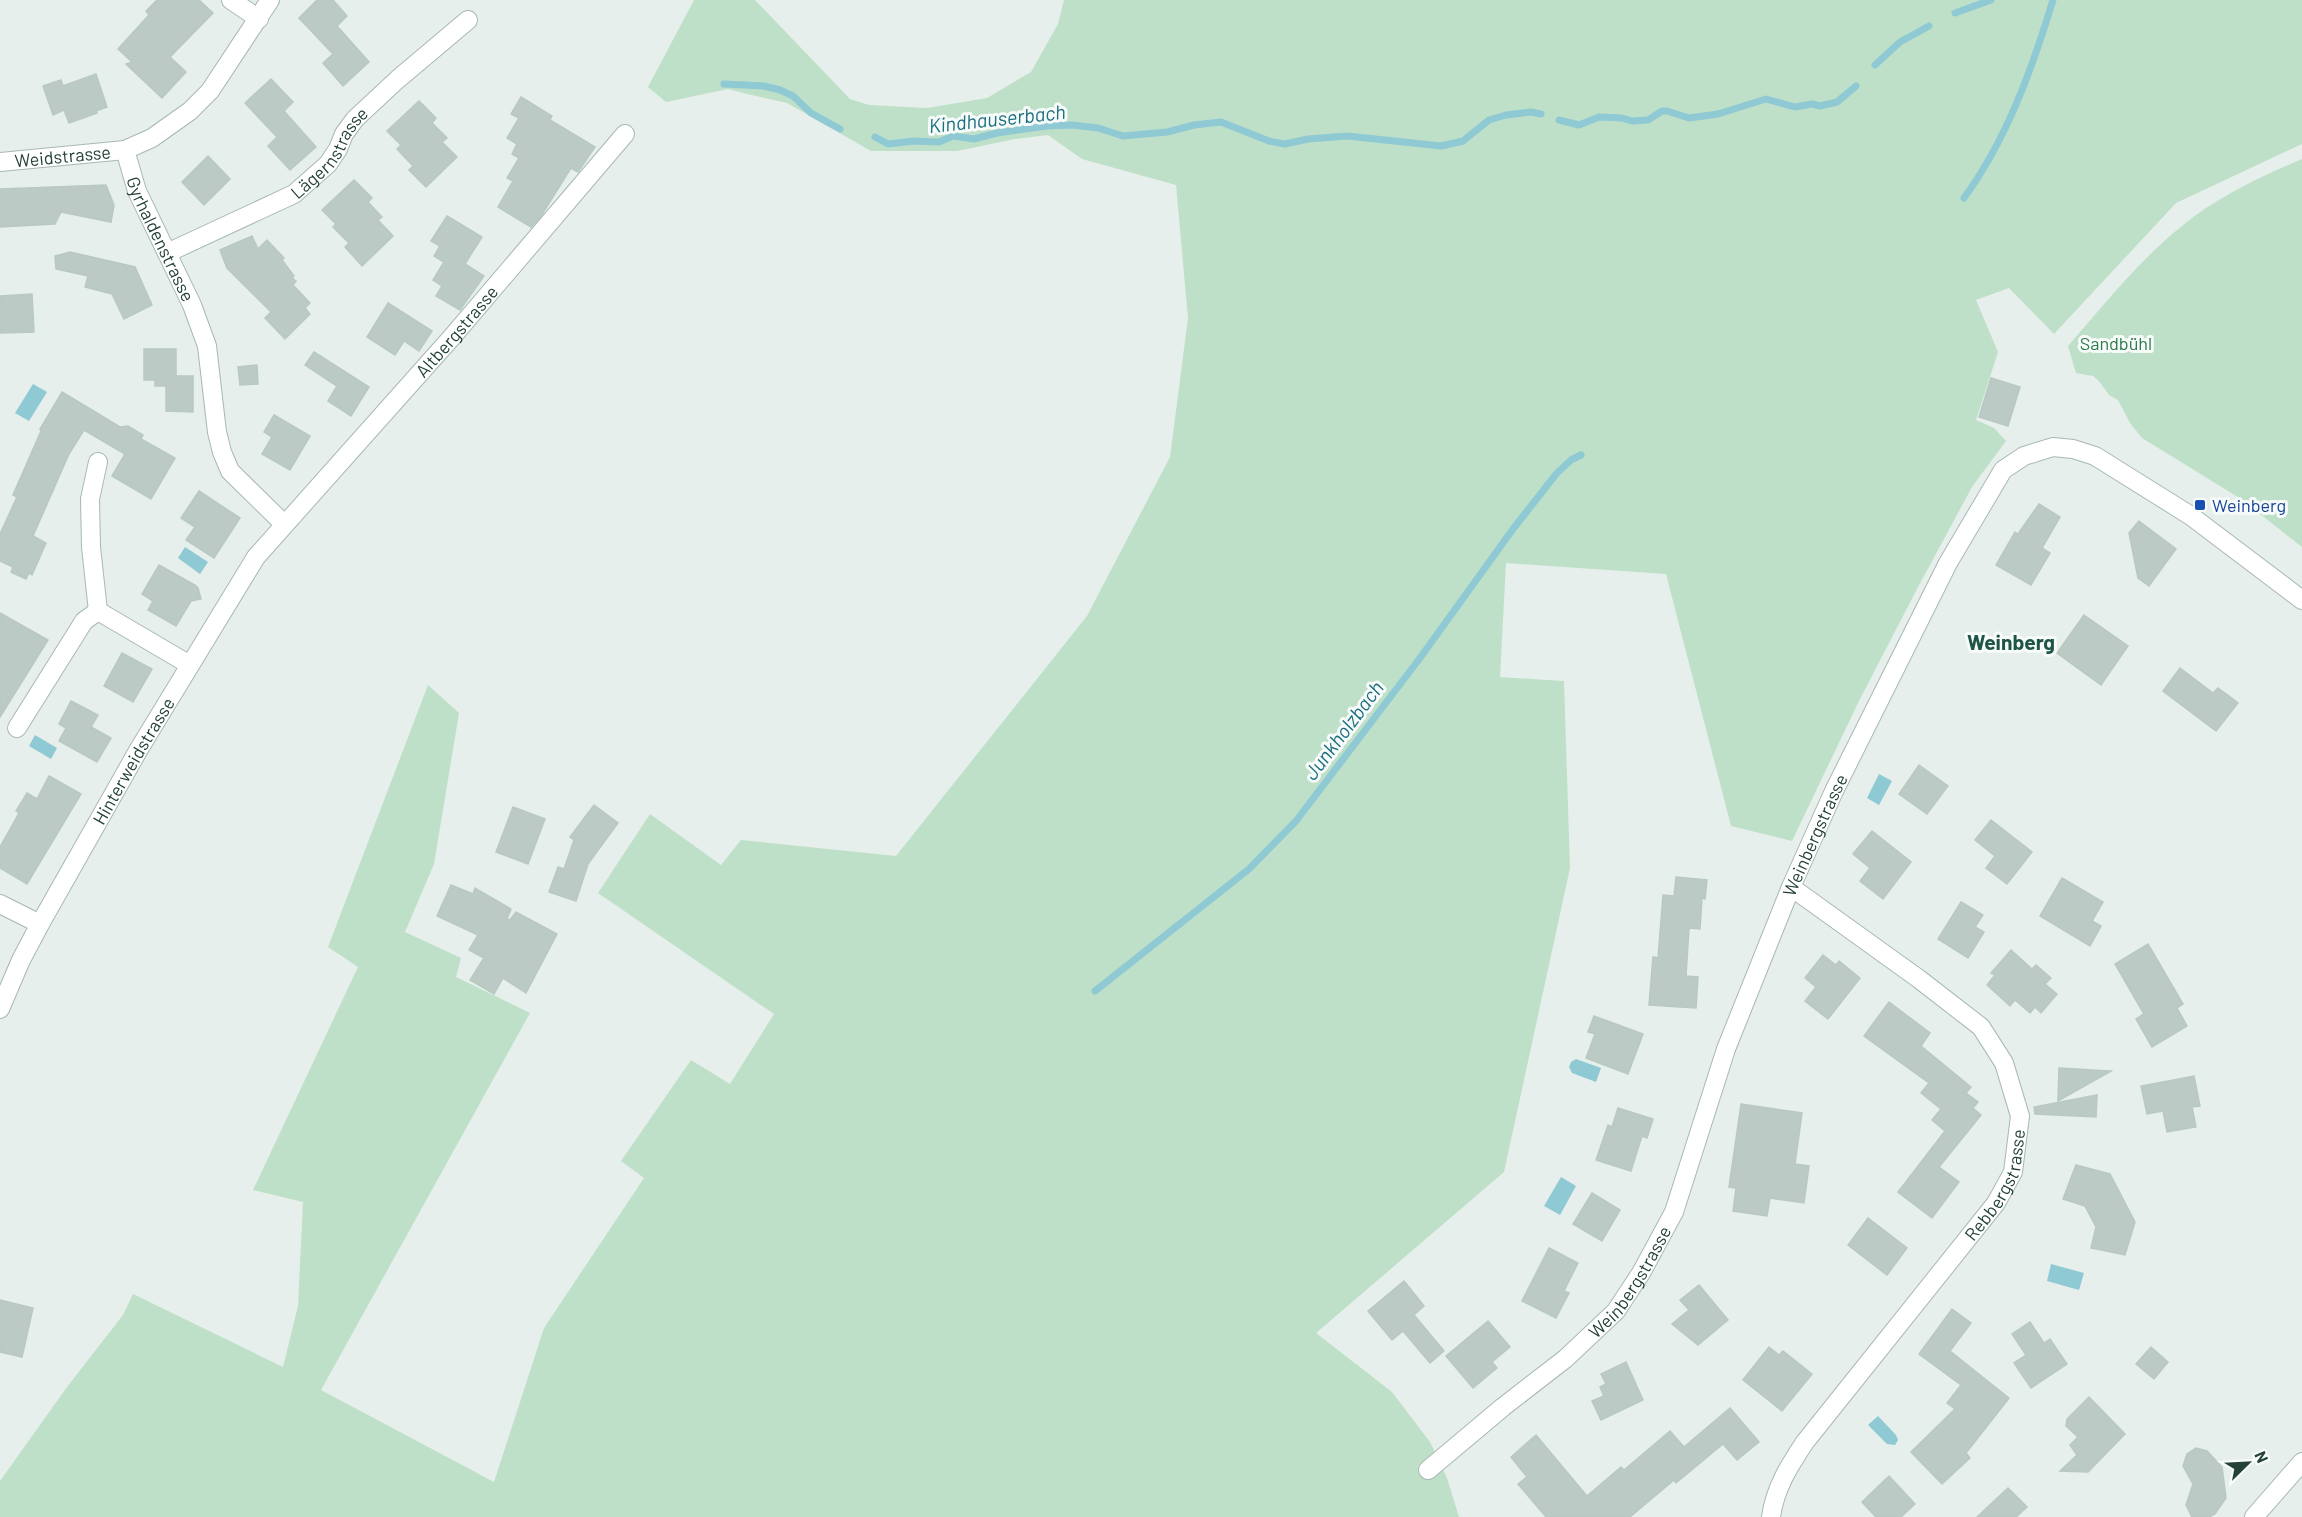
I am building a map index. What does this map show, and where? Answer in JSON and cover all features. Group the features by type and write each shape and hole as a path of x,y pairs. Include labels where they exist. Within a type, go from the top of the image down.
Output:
{"street":[{"path":"231,0 259,19"},
{"path":"125,150 159,133 210,91 270,0"},
{"name":"Lägernstrasse","path":"167,252 294,194 328,164 356,119 398,79 468,20"},
{"name":"Altbergstrasse","path":"284,524 437,354 625,134"},
{"name":"Weidstrasse","path":"0,162 125,150"},
{"name":"Gyrhaldenstrasse","path":"125,150 137,191 192,305 207,346 217,432 230,471 284,524"},
{"name":"Weinbergstrasse","path":"1428,1470 1565,1359 1616,1311 1641,1273 1674,1212 1726,1049 1791,887 1834,791 1948,563 2003,470 2024,456 2053,447 2073,449 2095,456 2191,516 2302,600"},
{"path":"98,462 90,499 91,547 98,611"},
{"name":"Hinterweidstrasse","path":"0,1009 21,960 40,924 139,749 256,557 284,524"},
{"path":"98,611 190,665"},
{"path":"17,728 84,621 98,611"},
{"name":"Rebbergstrasse","path":"1772,1517 1773,1505 1782,1476 1805,1442 1996,1203 2013,1172 2020,1116 2004,1063 1981,1027 1919,979 1791,887"},
{"path":"0,904 40,924"},
{"path":"2254,1517 2302,1462"}],"green space":[{"path":"694,0 755,0 850,99 869,105 927,108 987,98 1031,72 1058,24 1064,0 2302,0 2302,144 2176,203 2054,334 2009,288 1976,300 1998,352 1976,420 1994,428 2006,441 1972,487 1917,589 1859,701 1792,841 1731,826 1666,574 1506,563 1500,677 1564,681 1570,868 1504,1172 1316,1333 1392,1392 1430,1442 1447,1478 1459,1517 0,1517 0,1481 67,1387 123,1315 133,1294 283,1367 298,1306 303,1202 253,1190 358,967 328,947 428,685 459,713 434,864 405,932 461,958 456,977 530,1013 321,1390 494,1482 544,1328 644,1178 621,1161 691,1060 730,1084 774,1014 598,893 650,814 721,865 741,840 896,856 1087,616 1170,457 1188,318 1176,185 1082,159 1048,135 957,151 871,151 787,103 728,89 666,102 648,87"},
{"name":"Sandbühl","path":"2302,159 2302,547 2241,499 2142,438 2130,423 2118,400 2109,395 2099,381 2093,376 2076,373 2068,346 2137,268 2182,226 2224,197"}],"water":[{"path":"33,384 47,392 29,421 15,413"},
{"path":"185,547 208,562 200,574 178,558"},
{"path":"35,735 57,748 51,759 29,746"},
{"path":"1879,774 1892,781 1879,805 1867,798"},
{"path":"1576,1059 1601,1068 1596,1082 1572,1073 1569,1067"},
{"path":"1561,1177 1576,1186 1560,1215 1544,1206"},
{"path":"2051,1264 2084,1273 2079,1290 2047,1281"},
{"path":"1878,1416 1896,1435 1898,1440 1895,1445 1887,1444 1868,1425"}],"building":[{"path":"157,0 199,0 213,13 170,57 186,72 162,98 126,64 132,62 118,49 149,15 146,11"},
{"path":"317,0 333,0 347,16 337,26 369,62 343,86 323,63 333,54 299,18"},
{"path":"96,74 107,107 69,123 64,110 53,115 43,86 61,80 63,86"},
{"path":"271,79 293,102 284,111 316,147 290,170 268,146 277,137 245,103"},
{"path":"521,97 552,116 550,120 595,147 578,172 571,168 541,216 531,227 498,207 513,181 507,178 519,158 512,154 517,144 507,138 519,118 511,114"},
{"path":"419,101 436,118 432,123 447,138 442,142 457,157 426,187 409,170 413,166 397,149 401,145 387,131"},
{"path":"208,156 230,179 204,205 182,182"},
{"path":"354,180 372,198 368,202 382,217 378,220 393,236 362,266 345,247 349,243 333,227 336,224 322,210"},
{"path":"106,185 114,205 111,222 61,212 55,224 0,227 0,189"},
{"path":"447,216 482,237 465,264 484,276 460,310 436,296 442,286 433,280 444,262 434,256 440,246 431,241"},
{"path":"252,236 258,249 267,240 284,258 282,260 296,281 293,285 310,303 305,308 310,314 285,339 265,318 271,312 227,268 220,250"},
{"path":"70,252 135,267 152,305 124,319 112,294 85,287 88,276 56,269 55,256"},
{"path":"32,294 34,332 0,333 0,296"},
{"path":"388,303 432,331 419,351 404,341 395,355 367,337"},
{"path":"144,349 176,349 176,376 193,376 193,412 166,411 166,386 155,386 155,380 144,380"},
{"path":"314,352 369,387 351,416 328,401 337,386 305,365"},
{"path":"257,365 258,384 240,385 238,367"},
{"path":"1991,378 2020,387 2008,426 1979,417"},
{"path":"62,392 120,427 128,426 143,435 141,439 175,458 151,499 112,476 125,454 84,430 69,454 33,536 46,543 32,575 29,573 26,579 11,572 13,567 0,561 0,534 17,497 13,495 40,429"},
{"path":"274,415 310,436 290,470 262,454 272,437 264,432"},
{"path":"199,491 240,518 214,558 186,540 195,527 181,518"},
{"path":"2039,504 2060,517 2042,548 2050,553 2031,585 1996,565 2015,532 2018,534"},
{"path":"2139,521 2176,549 2149,586 2138,578 2129,533"},
{"path":"159,565 198,588 201,599 191,601 176,626 148,610 153,601 142,594"},
{"path":"0,613 48,640 0,717"},
{"path":"2084,615 2128,646 2101,685 2057,653"},
{"path":"122,653 152,669 133,702 104,686"},
{"path":"2180,668 2213,693 2218,688 2238,703 2216,731 2163,691"},
{"path":"71,701 98,715 91,727 111,738 97,762 59,741 66,728 59,724"},
{"path":"1919,765 1948,786 1927,814 1899,794"},
{"path":"49,776 81,794 27,884 0,868 0,847 27,793 37,799"},
{"path":"594,805 618,823 588,864 576,901 549,892 558,867 564,869 574,840 570,837"},
{"path":"513,807 545,819 528,864 496,852"},
{"path":"1991,820 2032,852 2007,884 1986,868 1995,856 1975,840"},
{"path":"1872,831 1911,862 1883,899 1860,881 1870,868 1853,854"},
{"path":"1676,877 1707,880 1705,899 1702,898 1700,929 1689,928 1686,976 1698,977 1696,1008 1649,1005 1653,957 1658,958 1663,895 1674,896"},
{"path":"2062,878 2103,902 2092,921 2101,926 2090,946 2040,916"},
{"path":"451,885 473,894 475,888 511,909 507,919 510,920 516,912 557,934 526,993 503,978 494,994 470,980 484,958 469,950 478,935 437,916"},
{"path":"1961,902 1983,915 1975,927 1984,932 1968,958 1938,939"},
{"path":"2148,944 2183,1004 2177,1008 2187,1026 2152,1047 2136,1019 2144,1014 2115,964"},
{"path":"2011,950 2032,969 2036,965 2051,978 2045,984 2057,994 2041,1013 2035,1007 2030,1013 2015,1000 2010,1006 1987,985 1995,975 1991,973"},
{"path":"1823,955 1836,965 1839,961 1860,978 1828,1019 1805,1001 1816,987 1805,978"},
{"path":"1889,1002 1930,1033 1921,1046 1971,1087 1966,1093 1978,1102 1973,1108 1981,1115 1939,1167 1959,1182 1932,1218 1898,1192 1945,1131 1932,1120 1941,1109 1921,1093 1929,1083 1864,1036"},
{"path":"1594,1016 1643,1034 1628,1074 1586,1058 1595,1034 1588,1032"},
{"path":"2059,1068 2111,1071 2058,1101"},
{"path":"2194,1076 2200,1106 2192,1107 2196,1127 2167,1132 2163,1111 2147,1114 2141,1086"},
{"path":"2097,1095 2096,1117 2035,1114 2034,1107"},
{"path":"1741,1104 1802,1113 1795,1164 1809,1166 1804,1203 1770,1198 1767,1216 1733,1211 1736,1188 1729,1187"},
{"path":"1618,1108 1653,1119 1647,1138 1642,1136 1631,1171 1596,1160 1608,1125 1612,1127"},
{"path":"2076,1165 2110,1174 2135,1222 2125,1255 2091,1248 2096,1227 2085,1206 2063,1199"},
{"path":"1592,1193 1620,1210 1602,1241 1573,1224"},
{"path":"1868,1218 1907,1248 1887,1275 1848,1245"},
{"path":"1549,1248 1578,1263 1564,1291 1569,1293 1556,1318 1522,1301"},
{"path":"1404,1281 1424,1306 1414,1315 1444,1351 1430,1363 1403,1331 1392,1340 1368,1311"},
{"path":"1699,1285 1728,1320 1698,1345 1672,1324 1689,1310 1680,1300"},
{"path":"0,1300 33,1308 22,1357 0,1352"},
{"path":"1952,1309 1971,1323 1950,1351 2009,1398 1966,1453 1970,1458 1942,1484 1911,1452 1955,1409 1947,1403 1961,1385 1919,1354"},
{"path":"1488,1321 1510,1347 1492,1362 1497,1368 1473,1388 1446,1356"},
{"path":"2030,1322 2044,1343 2050,1339 2067,1364 2031,1388 2014,1363 2026,1355 2012,1334"},
{"path":"1769,1347 1779,1355 1783,1351 1812,1374 1782,1411 1743,1380"},
{"path":"2151,1347 2168,1362 2154,1379 2136,1364"},
{"path":"1626,1362 1643,1400 1601,1420 1592,1401 1604,1396 1600,1387 1606,1384 1601,1374"},
{"path":"2089,1397 2125,1434 2088,1472 2060,1471 2077,1455 2070,1445 2078,1437 2066,1426 2067,1419"},
{"path":"1730,1408 1759,1442 1737,1460 1723,1444 1676,1483 1674,1480 1630,1517 1546,1517 1518,1484 1527,1477 1511,1457 1536,1435 1587,1496 1621,1467 1624,1470 1670,1431 1684,1447"},
{"path":"2196,1448 2207,1451 2222,1467 2226,1498 2215,1514 2209,1517 2192,1517 2186,1505 2193,1484 2183,1466 2187,1454"},
{"path":"1889,1476 1915,1504 1901,1517 1876,1517 1862,1502"},
{"path":"2008,1488 2027,1507 2016,1517 1977,1517"}],"waterway":[{"name":"Kindhauserbach","path":"1955,13 1991,0"},
{"name":"Junkholzbach","path":"1964,198 2006,128 2027,77 2053,0"},
{"name":"Kindhauserbach","path":"1875,65 1900,42 1929,26"},
{"name":"Kindhauserbach","path":"724,84 764,86 780,90 793,96 811,113 840,129"},
{"name":"Kindhauserbach","path":"1559,120 1579,125 1599,117 1632,121 1648,120 1662,111 1689,118 1718,114 1766,99 1795,107 1812,104 1820,106 1837,102 1856,86"},
{"name":"Kindhauserbach","path":"875,137 888,144 914,141 939,142 953,136 974,139 997,133 1072,125 1098,128 1123,136 1167,132 1194,125 1221,122 1269,141 1285,144 1308,139 1347,136 1441,146 1463,141 1489,120 1531,112 1541,114"},
{"name":"Junkholzbach","path":"1095,991 1249,869 1296,821 1420,658 1513,529 1557,473 1571,460 1581,455"}],"place":[{"name":"Weinberg","path":"2200,505"}],"district":[{"name":"Weinberg","path":"2011,641"}]}
